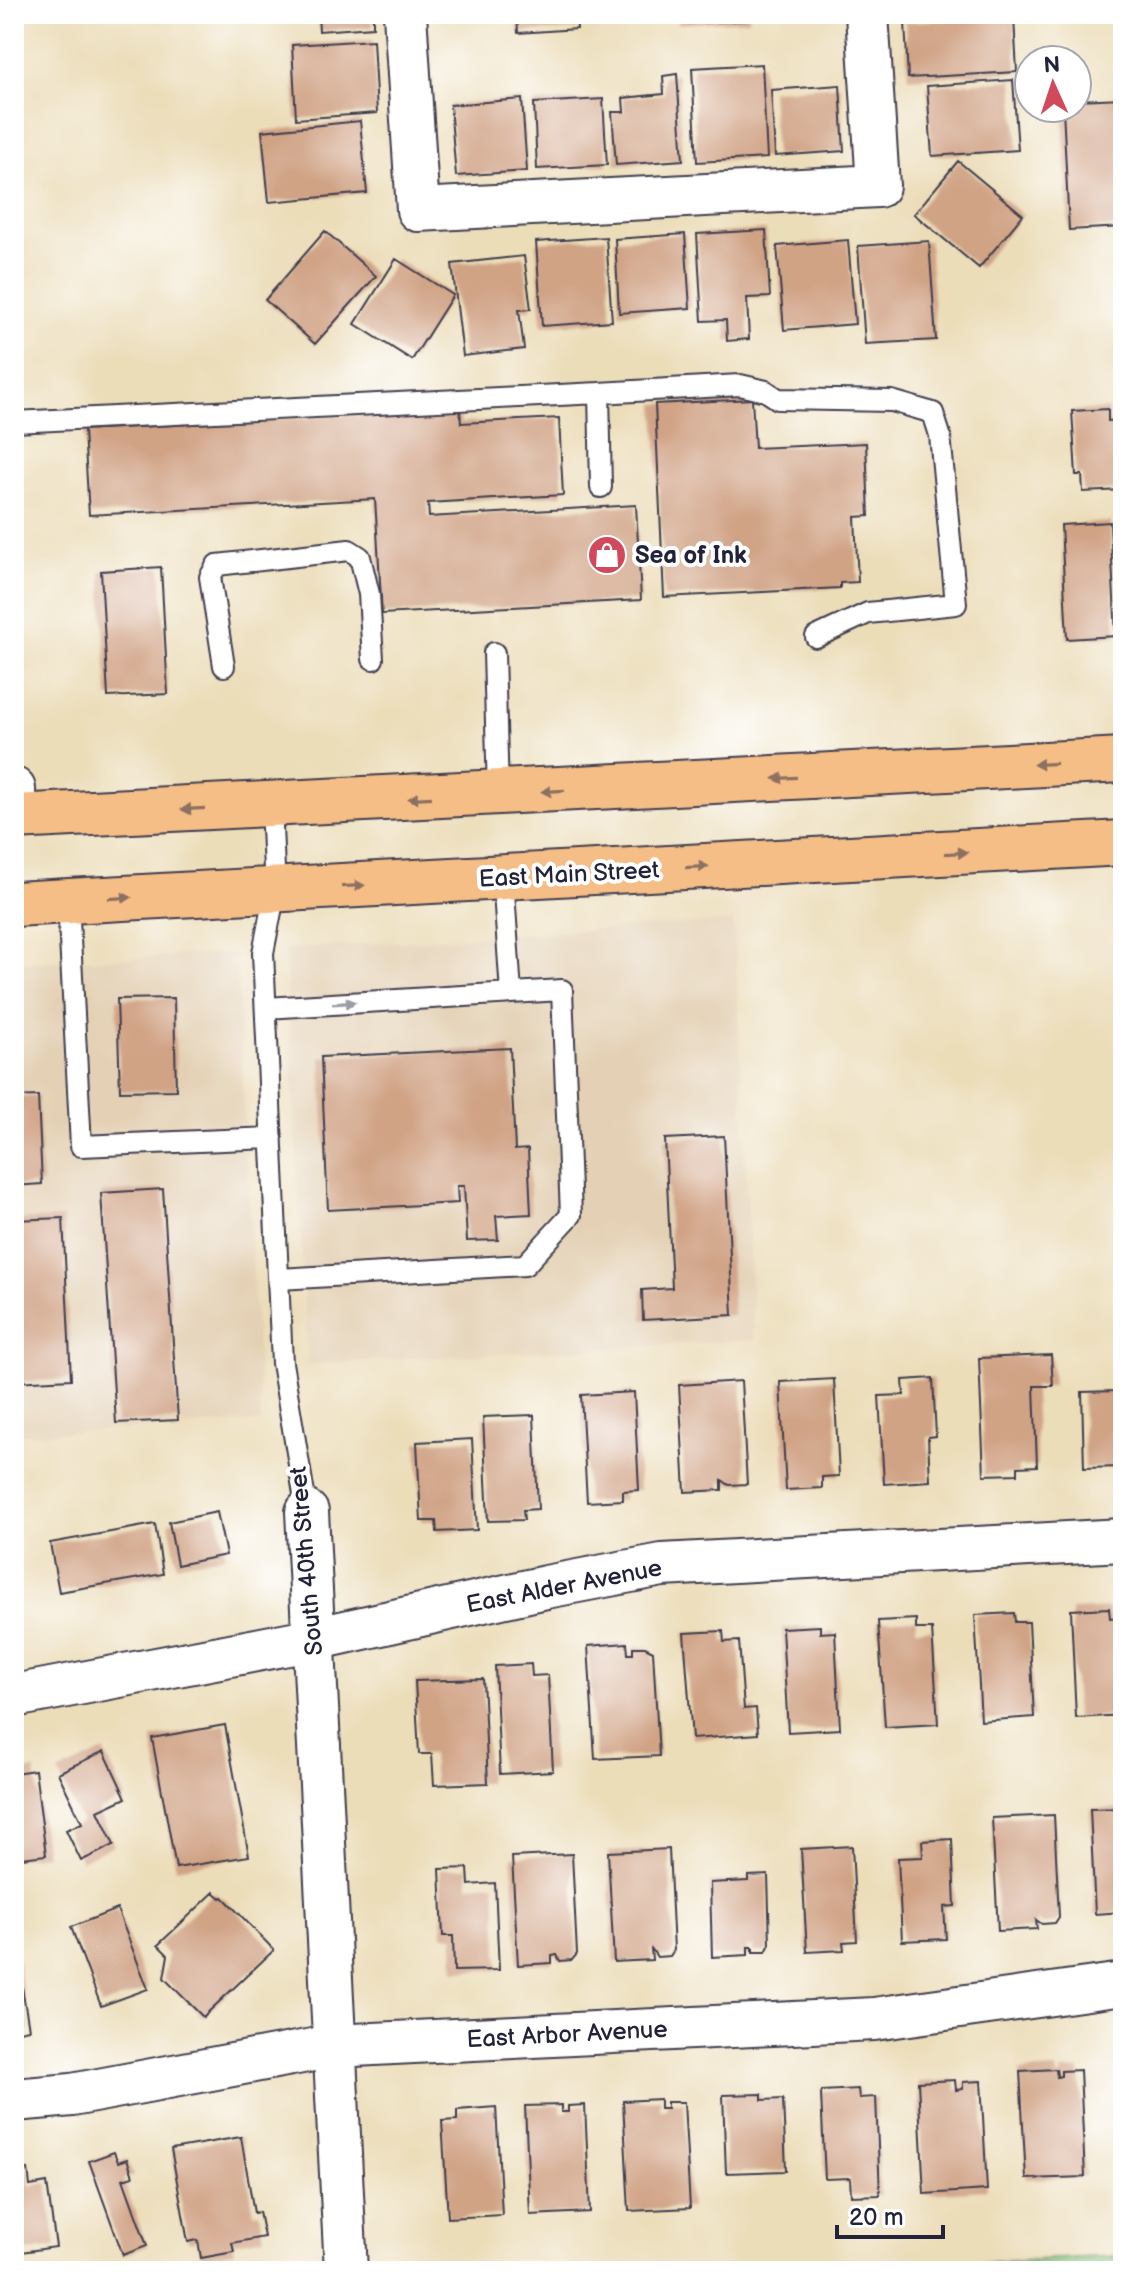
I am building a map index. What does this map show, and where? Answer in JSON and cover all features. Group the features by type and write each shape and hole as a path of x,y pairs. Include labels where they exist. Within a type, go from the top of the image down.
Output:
{"main road":[{"path":"14,807 271,806 1123,760"},
{"name":"East Main Street","path":"14,904 1123,843"}],"street":[{"path":"405,14 418,210 878,186 867,14"},
{"name":"South 40th Street","path":"307,1512 346,2271"},
{"name":"East Alder Avenue","path":"14,1696 314,1639 546,1587 662,1565 1123,1540"},
{"name":"East Arbor Avenue","path":"14,2100 72,2095 334,2046 874,2019 1123,1984"}],"lane":[{"path":"14,422 740,385 766,391 778,399 892,401 933,413 940,435 956,604 868,613 816,637"},
{"path":"599,393 601,487"},
{"path":"224,666 210,577 217,565 349,550 360,557 369,594 373,659"},
{"path":"494,653 498,794"},
{"name":"South 40th Street","path":"271,806 275,891 263,953 282,1363 307,1512"},
{"path":"503,878 511,993"},
{"path":"68,901 81,1146 272,1138"},
{"path":"266,1008 562,990 571,1215 525,1265 279,1279"}],"shaded area":[{"path":"734,921 754,1340 308,1364 285,949"},
{"path":"236,953 261,1422 14,1435 14,963"}],"green space":[{"path":"1123,2256 1123,2271 798,2271"}],"building":[{"path":"318,14 373,14 373,27 319,31"},
{"path":"517,14 576,14 577,29 518,33"},
{"path":"678,14 749,14 749,20 678,24"},
{"path":"1014,17 1013,72 908,78 905,22"},
{"path":"373,40 377,113 296,119 292,45"},
{"path":"762,64 767,158 697,162 692,68"},
{"path":"677,74 683,160 616,165 612,112 624,112 623,98 664,94 663,76"},
{"path":"1013,80 1013,124 1016,124 1018,150 932,156 927,86"},
{"path":"840,85 844,151 775,156 771,90"},
{"path":"1123,98 1123,227 1069,230 1064,124 1093,124 1093,99"},
{"path":"522,99 527,171 456,176 450,105"},
{"path":"603,99 607,165 537,169 534,103"},
{"path":"360,121 367,193 269,202 262,131"},
{"path":"958,161 1023,215 979,268 914,214"},
{"path":"766,230 770,297 747,298 749,339 727,341 726,320 702,321 697,234"},
{"path":"325,231 376,276 315,344 265,300"},
{"path":"685,234 690,308 619,313 615,239"},
{"path":"606,237 612,321 542,326 536,242"},
{"path":"848,240 855,324 784,330 777,246"},
{"path":"929,241 936,340 865,344 858,246"},
{"path":"524,256 531,309 519,310 524,349 463,356 452,264"},
{"path":"396,259 453,295 412,360 355,324"},
{"path":"752,399 755,448 866,443 869,516 855,517 858,582 840,583 840,588 664,597 655,404"},
{"path":"460,409 461,423 559,418 563,495 428,503 429,517 636,505 641,600 382,614 375,499 89,515 84,430"},
{"path":"1108,409 1108,421 1123,420 1123,490 1083,492 1082,475 1076,475 1072,411"},
{"path":"1110,522 1116,636 1067,639 1061,525"},
{"path":"161,567 168,694 108,697 101,571"},
{"path":"174,998 176,1090 120,1091 117,999"},
{"path":"510,1048 515,1150 528,1149 531,1214 496,1216 498,1240 467,1241 464,1186 457,1186 458,1203 328,1210 321,1057"},
{"path":"38,1096 42,1184 14,1186 14,1097"},
{"path":"724,1136 733,1315 643,1320 642,1290 672,1288 665,1139"},
{"path":"163,1189 178,1420 116,1423 101,1193"},
{"path":"63,1218 71,1379 14,1382 14,1220"},
{"path":"1051,1355 1053,1386 1034,1386 1037,1466 1018,1467 1018,1474 984,1475 979,1358"},
{"path":"933,1378 936,1436 928,1437 930,1481 884,1484 879,1396 904,1395 903,1380"},
{"path":"834,1379 839,1476 822,1477 822,1488 786,1490 780,1382"},
{"path":"741,1381 747,1484 729,1485 722,1480 722,1490 685,1492 679,1385"},
{"path":"1119,1386 1123,1386 1122,1467 1084,1468 1082,1392 1119,1391"},
{"path":"634,1392 639,1490 623,1491 623,1500 587,1502 581,1395"},
{"path":"534,1415 538,1509 523,1510 524,1520 488,1521 483,1417"},
{"path":"472,1439 477,1530 437,1532 436,1521 421,1521 417,1442"},
{"path":"217,1512 226,1555 177,1565 169,1522"},
{"path":"155,1524 163,1574 59,1592 50,1543"},
{"path":"1109,1608 1110,1618 1123,1617 1123,1715 1076,1718 1071,1610"},
{"path":"1014,1613 1015,1622 1029,1622 1034,1717 981,1721 975,1615"},
{"path":"916,1619 916,1629 932,1629 938,1724 885,1727 878,1621"},
{"path":"820,1626 820,1633 835,1632 840,1729 788,1732 782,1628"},
{"path":"723,1631 724,1642 739,1641 744,1709 756,1708 758,1734 692,1739 684,1633"},
{"path":"627,1643 628,1654 633,1654 633,1647 653,1651 659,1756 595,1759 588,1646"},
{"path":"531,1664 532,1676 548,1675 553,1771 500,1774 495,1666"},
{"path":"483,1679 488,1783 434,1785 432,1754 419,1754 415,1681"},
{"path":"225,1725 249,1856 176,1868 152,1738"},
{"path":"104,1751 126,1798 98,1811 114,1845 81,1861 66,1830 82,1823 58,1773"},
{"path":"35,1770 46,1855 14,1859 14,1773"},
{"path":"1123,1808 1123,1912 1095,1914 1090,1809"},
{"path":"1054,1815 1059,1917 1055,1923 1042,1924 1036,1920 1037,1929 998,1931 992,1818"},
{"path":"952,1839 955,1906 944,1907 946,1939 902,1941 898,1858 923,1857 922,1841"},
{"path":"852,1846 857,1941 843,1942 844,1950 807,1952 801,1849"},
{"path":"669,1849 674,1950 670,1956 657,1957 651,1948 652,1960 614,1962 608,1852"},
{"path":"572,1854 577,1954 572,1960 560,1961 557,1955 552,1956 552,1963 518,1965 512,1857"},
{"path":"468,1868 469,1885 495,1883 499,1970 454,1971 453,1936 443,1936 440,1869"},
{"path":"768,1875 770,1944 766,1952 753,1952 753,1947 748,1947 748,1955 712,1957 710,1883 748,1881 748,1876"},
{"path":"214,1892 223,1897 274,1950 203,2017 164,1978 168,1955 158,1945"},
{"path":"117,1909 148,1989 101,2006 71,1927"},
{"path":"14,1939 29,2029 14,2032"},
{"path":"1056,2069 1057,2077 1061,2076 1061,2071 1080,2070 1085,2177 1026,2179 1020,2071"},
{"path":"955,2080 956,2090 963,2089 963,2082 981,2081 987,2190 924,2194 918,2082"},
{"path":"858,2089 859,2098 876,2097 880,2195 851,2196 850,2178 825,2179 822,2091"},
{"path":"762,2094 762,2100 783,2099 786,2171 726,2173 723,2095"},
{"path":"660,2099 660,2109 667,2109 667,2102 684,2102 690,2208 629,2211 623,2101"},
{"path":"561,2105 561,2112 568,2112 568,2106 585,2105 590,2212 530,2215 525,2106"},
{"path":"496,2107 502,2215 448,2218 442,2121 457,2120 457,2110"},
{"path":"241,2137 254,2213 259,2212 264,2237 232,2243 234,2252 201,2258 198,2240 188,2242 171,2149"},
{"path":"114,2152 118,2162 127,2159 133,2176 123,2179 147,2246 123,2255 89,2161"},
{"path":"28,2169 30,2186 47,2183 56,2247 14,2253 14,2171"}],"place":[{"name":"Sea of Ink","path":"607,555"}]}
